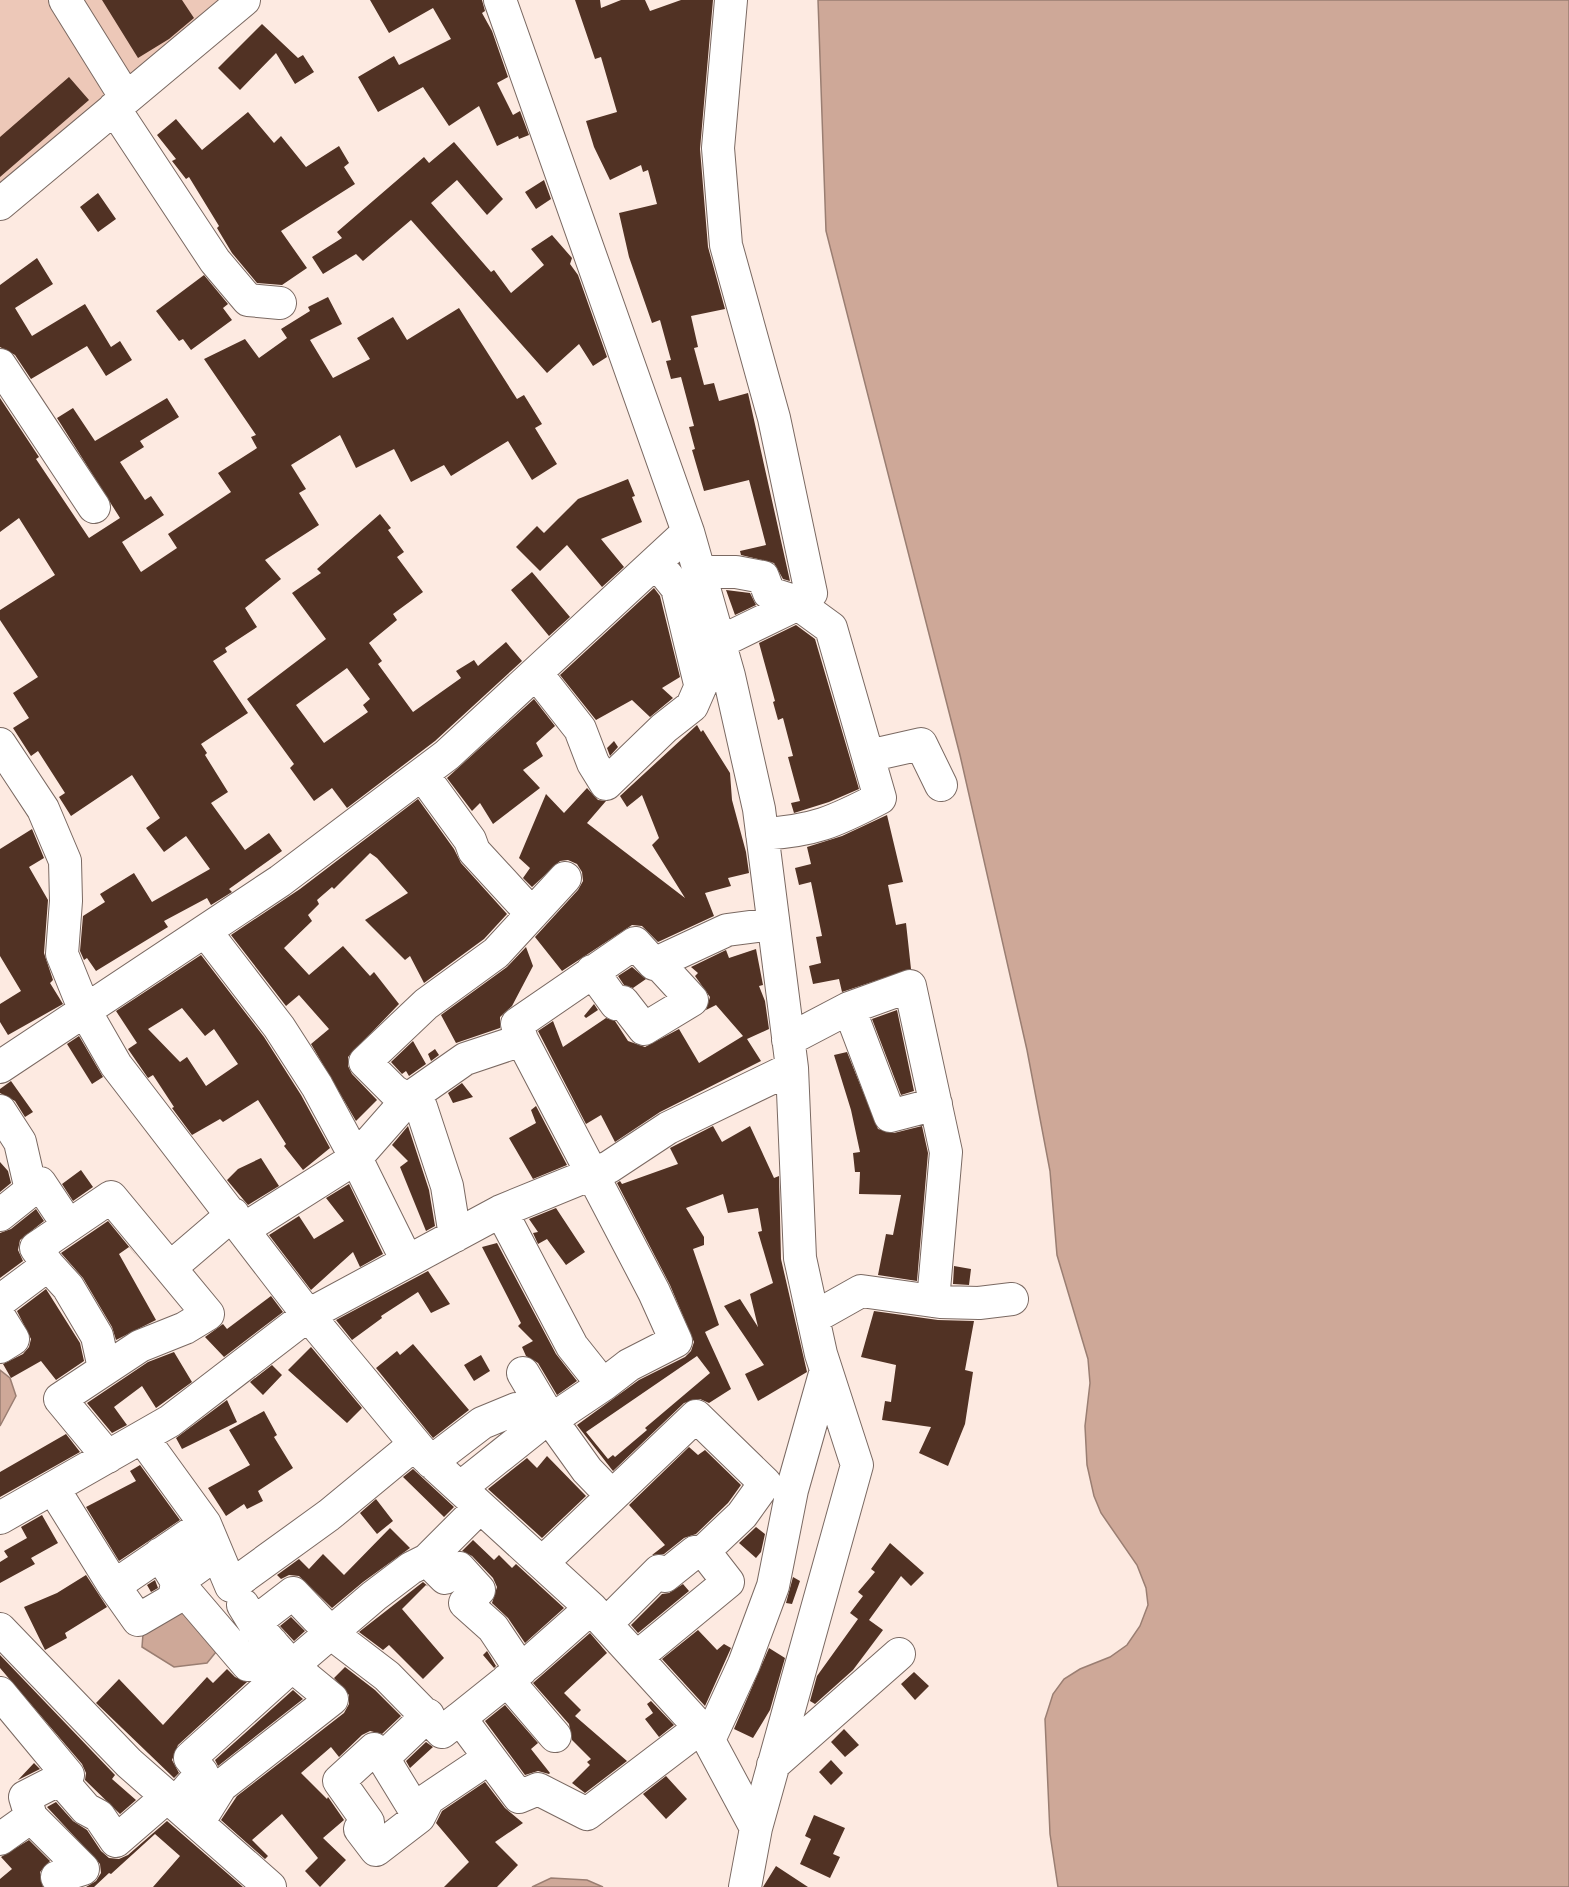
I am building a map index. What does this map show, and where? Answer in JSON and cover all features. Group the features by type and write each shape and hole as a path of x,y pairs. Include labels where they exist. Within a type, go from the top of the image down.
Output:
{"street":[{"path":"65,0 120,103 215,261 248,300 280,303"},
{"path":"0,204 243,0"},
{"path":"500,0 688,532 734,698 762,834 790,1054 800,1258 826,1370 857,1465 756,1828 745,1887"},
{"path":"536,673 580,729 593,763 606,784 692,706 699,684 720,642 798,604 811,593 774,418 726,245 718,148 730,0"},
{"path":"0,365 94,507"},
{"path":"0,1067 280,881 447,755 688,532"},
{"path":"656,562 676,588 699,684"},
{"path":"700,572 736,572 763,577 769,593 798,604 831,628 880,798 837,820 802,831 762,834"},
{"path":"0,744 43,809 65,861 66,901 62,954 85,1011 116,1065 308,1315 423,1453 598,1616 704,1734 756,1828"},
{"path":"868,756 921,744 941,785"},
{"path":"422,774 470,840 474,851 532,914"},
{"path":"455,1236 447,1186 421,1107 394,1091 365,1062 426,1004 496,952 565,878"},
{"path":"181,1807 202,1773 190,1758 236,1715 374,1596 411,1568 427,1560 470,1498 550,1419 603,1385 629,1365 676,1341 654,1292 522,1040 517,1024 635,943 654,964 728,930 773,924"},
{"path":"206,932 279,1027 316,1086 357,1160 407,1261"},
{"path":"592,971 616,1004 622,1002 644,1029 692,1000 657,962"},
{"path":"0,1518 170,1421 308,1315 501,1211 609,1167 668,1128 790,1054 849,1008 910,986 946,1152 933,1301"},
{"path":"849,1008 890,1116 936,1104"},
{"path":"170,1268 238,1222 357,1160 408,1099 465,1059 522,1040"},
{"path":"0,1111 20,1142 31,1190"},
{"path":"0,1215 40,1182 68,1225"},
{"path":"104,1368 97,1336 68,1287 36,1248 111,1197 208,1314 185,1328 140,1346 60,1399 108,1457"},
{"path":"501,1211 572,1346 603,1385"},
{"path":"0,1301 48,1265"},
{"path":"813,1318 861,1291 933,1301 979,1303 1012,1299"},
{"path":"0,1318 13,1339 0,1347"},
{"path":"460,1718 519,1797 538,1789 587,1814 704,1734 744,1664 773,1586 792,1490 826,1370"},
{"path":"523,1373 550,1419 587,1470 611,1495"},
{"path":"231,1586 329,1515 423,1453 482,1423 516,1409 550,1419"},
{"path":"160,1554 177,1582 248,1665 263,1633 293,1593 332,1634 387,1676 428,1715 442,1732 514,1675 659,1571 665,1576 695,1552 704,1551 742,1515 765,1483 696,1416 542,1563"},
{"path":"0,1693 68,1775 25,1797 31,1817 62,1880 116,1841 221,1786 332,1699 292,1666 263,1633 231,1586 205,1524 142,1437"},
{"path":"53,1488 138,1620 174,1599 177,1582 217,1553"},
{"path":"114,1586 205,1524"},
{"path":"637,1658 728,1582 704,1551"},
{"path":"427,1560 446,1578 459,1568 479,1590 465,1603 493,1628 514,1675 555,1736"},
{"path":"0,1629 129,1763 270,1887"},
{"path":"773,1765 899,1654"},
{"path":"236,1715 268,1751"},
{"path":"383,1758 428,1715"},
{"path":"419,1817 383,1758 374,1749 339,1781 368,1822 360,1829 376,1850 419,1817 428,1799 489,1758"},
{"path":"60,1779 86,1809 99,1816 116,1841"},
{"path":"0,1839 31,1817"}],"shaded area":[{"path":"0,0 237,0 0,199"},
{"path":"818,0 1569,0 1569,1887 1058,1887 1050,1834 1045,1719 1053,1694 1064,1679 1080,1669 1110,1657 1127,1645 1140,1626 1148,1605 1146,1588 1137,1565 1101,1513 1094,1496 1087,1465 1085,1426 1090,1383 1088,1359 1057,1255 1050,1171 1027,1050 960,755 826,231"},
{"path":"0,1370 10,1378 16,1396 0,1426"},
{"path":"180,1604 216,1652 207,1663 174,1667 142,1647 143,1634"},
{"path":"551,1878 587,1880 603,1887 532,1887"}],"building":[{"path":"102,0 182,0 194,18 169,39 138,58"},
{"path":"370,0 482,0 485,11 482,13 492,31 508,77 497,83 513,115 520,111 529,135 519,139 518,136 497,146 479,106 449,126 423,87 378,112 358,77 394,56 399,65 451,39 433,8 389,33"},
{"path":"575,0 600,0 601,8 621,0 645,0 650,11 681,0 713,0 700,149 708,247 725,309 691,316 698,347 694,348 704,385 714,383 719,401 748,393 790,581 783,579 774,563 741,555 740,551 766,545 749,480 704,491 692,450 695,449 689,427 694,426 681,377 671,379 666,361 671,360 660,320 652,323 629,257 619,213 657,204 648,170 643,172 641,165 610,180 594,147 586,121 617,112 601,57 595,59"},
{"path":"262,24 298,58 303,55 314,72 295,84 276,53 240,90 218,68"},
{"path":"69,77 89,100 0,177 0,137"},
{"path":"248,112 274,143 281,136 306,167 339,146 349,163 344,167 355,184 281,231 307,268 282,285 257,283 232,253 217,228 219,226 189,177 186,179 172,161 176,159 157,135 176,119 202,150"},
{"path":"454,142 503,199 487,215 457,180 431,203 491,272 494,270 511,293 544,265 531,249 552,235 572,258 570,264 578,275 607,357 593,366 579,344 547,373 411,220 363,261 356,254 323,274 312,257 342,238 337,232 424,157 429,163"},
{"path":"544,180 551,199 536,209 525,192"},
{"path":"98,193 116,219 98,232 80,207"},
{"path":"37,258 53,284 15,308 32,336 85,304 111,347 120,341 132,360 106,376 87,346 31,379 15,355 0,347 0,285"},
{"path":"204,275 228,304 223,308 232,320 191,350 183,339 179,341 156,311"},
{"path":"328,297 342,324 310,340 333,378 370,359 357,338 393,317 407,340 459,308 517,399 524,395 542,424 535,428 557,464 532,480 508,441 451,476 444,465 411,482 394,449 356,468 340,435 291,465 306,489 299,493 319,525 265,560 281,579 245,608 257,627 225,648 227,652 213,661 248,713 201,744 207,753 205,755 228,792 211,803 245,850 269,833 282,851 229,889 232,892 211,905 207,898 164,921 168,927 96,971 87,958 84,960 80,951 83,916 105,902 100,894 134,873 152,902 210,869 186,836 164,852 146,828 160,818 132,775 71,816 59,797 65,793 38,751 31,756 13,728 29,718 13,693 38,677 0,620 0,610 55,575 19,518 0,532 0,398 39,457 36,459 89,538 120,518 57,418 73,408 95,441 167,398 179,417 140,441 144,447 120,462 145,500 151,496 164,515 122,542 141,572 177,548 168,534 231,492 218,473 257,448 251,437 256,435 204,359 245,339 259,358 287,338 281,329 310,311 308,307"},
{"path":"628,479 642,522 601,539 624,567 602,587 567,545 540,571 516,547 537,526 544,533 578,499"},
{"path":"380,514 391,528 388,530 404,552 397,557 423,592 393,614 397,620 369,643 382,661 378,664 413,712 461,678 456,671 474,660 478,666 506,642 522,661 435,741 347,808 332,788 314,801 290,768 294,764 247,699 326,639 292,593 321,573 317,569","holes":["347,668 370,699 363,705 368,712 324,743 296,705"]},
{"path":"532,572 570,617 549,636 511,590"},
{"path":"654,588 660,596 680,677 662,688 673,698 650,717 632,700 596,720 560,675"},
{"path":"726,590 750,593 756,605 735,615"},
{"path":"796,625 815,639 859,789 829,802 794,813 791,803 800,801 788,757 793,756 783,718 778,720 759,643"},
{"path":"534,699 555,726 536,743 543,756 523,770 540,788 493,824 480,803 472,811 447,778"},
{"path":"697,725 701,732 703,730 730,773 732,800 746,852 749,873 728,878 731,886 705,893 714,916 658,942 642,926 632,925 562,971 535,937 578,890 583,881 582,872 577,864 568,860 560,861 532,887 523,878 530,868 519,858 546,794 564,813 587,788 598,800 606,801 587,823 685,898 652,845 659,838 642,795 627,807 620,796"},
{"path":"614,741 618,747 610,756 607,748"},
{"path":"418,799 454,849 461,863 507,914 484,939 424,983 410,956 405,960 365,920 408,893 377,858 370,853 334,889 332,887 317,900 319,904 308,915 312,921 284,948 309,975 343,946 370,976 374,972 399,1004 348,1057 348,1066 352,1074 377,1100 356,1121 311,1044 329,1029 299,995 286,1006 231,935 300,889"},
{"path":"887,815 903,882 888,885 896,925 906,923 911,969 842,992 839,979 813,984 809,966 821,963 816,937 822,936 811,882 799,885 795,868 811,864 807,847 842,836"},
{"path":"32,829 44,858 29,867 48,900 44,953 53,980 50,983 63,1004 8,1035 0,1022 0,1004 21,991 0,956 0,849"},
{"path":"526,947 533,966 512,1006 500,1017 500,1028 456,1043 441,1015 507,967"},
{"path":"756,949 763,985 759,986 765,1001 769,1029 747,1039 761,1061 660,1112 615,1142 601,1115 586,1124 538,1031 553,1021 563,1047 606,1018 615,1021 628,1041 645,1047 679,1029 699,1063 743,1036 716,1005 706,1010 710,997 695,976 698,973 691,967 726,950 729,958"},
{"path":"201,955 264,1037 301,1095 330,1148 303,1170 284,1146 286,1144 258,1100 223,1122 220,1119 192,1135 172,1108 174,1107 153,1075 148,1078 128,1049 137,1043 116,1011","holes":["182,1008 205,1036 214,1029 238,1064 206,1086 187,1057 180,1062 148,1029"]},
{"path":"632,967 646,979 633,988 624,985 618,976"},
{"path":"594,1004 598,1010 586,1018 584,1016"},
{"path":"897,1010 914,1091 901,1095 872,1019"},
{"path":"79,1036 103,1077 92,1084 67,1044"},
{"path":"413,1041 426,1064 409,1076 406,1071 402,1074 391,1062"},
{"path":"435,1049 439,1055 431,1061 428,1054"},
{"path":"847,1052 878,1129 894,1133 922,1126 928,1153 917,1281 878,1275 886,1234 893,1235 901,1195 859,1194 860,1172 855,1172 853,1153 860,1152 851,1110 834,1055"},
{"path":"11,1081 33,1112 25,1117 15,1101 0,1093 0,1089"},
{"path":"462,1083 473,1097 453,1103 448,1093"},
{"path":"536,1106 567,1165 533,1179 509,1138 536,1123 531,1110"},
{"path":"408,1126 429,1190 435,1226 426,1231 400,1167 408,1161 392,1145"},
{"path":"713,1126 722,1142 750,1126 774,1178 779,1176 781,1259 807,1372 758,1401 745,1374 764,1365 724,1306 740,1299 758,1327 750,1294 773,1283 758,1232 762,1231 758,1208 728,1213 723,1194 686,1208 704,1237 704,1245 693,1249 719,1325 705,1332 731,1389 709,1403 700,1399 684,1403 613,1471 577,1425 639,1380 685,1357 691,1351 694,1342 670,1285 617,1183 620,1181 622,1184 678,1164 670,1148","holes":["697,1356 710,1373 645,1428 647,1430 615,1457 613,1455 608,1459 586,1432"]},
{"path":"261,1158 279,1186 248,1205 227,1180 238,1169"},
{"path":"0,1162 8,1171 11,1183 0,1192"},
{"path":"81,1170 93,1187 73,1201 62,1184"},
{"path":"349,1184 383,1254 360,1267 353,1252 311,1290 269,1235 299,1216 314,1239 344,1221 326,1198"},
{"path":"556,1208 585,1252 566,1265 547,1239 538,1244 533,1233 538,1232 529,1219"},
{"path":"36,1209 44,1221 20,1240 18,1250 23,1261 0,1278 0,1233 11,1229"},
{"path":"108,1221 139,1259 129,1247 119,1254 156,1320 116,1340 112,1327 83,1278 61,1253"},
{"path":"497,1243 556,1354 577,1381 557,1395 538,1363 526,1356 522,1347 533,1341 518,1326 521,1323 482,1247"},
{"path":"954,1266 971,1269 969,1285 953,1284"},
{"path":"428,1271 450,1304 431,1313 418,1292 381,1316 382,1318 352,1340 336,1320"},
{"path":"46,1289 80,1343 84,1361 56,1380 41,1361 11,1378 3,1364 23,1354 29,1347 31,1339 17,1311"},
{"path":"271,1296 283,1312 224,1357 205,1337 223,1324 227,1329"},
{"path":"874,1311 938,1320 974,1321 965,1370 973,1372 965,1424 948,1466 919,1453 931,1427 882,1420 885,1401 891,1402 896,1365 861,1357"},
{"path":"413,1344 469,1410 433,1438 376,1368 397,1351 400,1355"},
{"path":"311,1347 362,1408 347,1423 288,1370"},
{"path":"174,1352 192,1382 156,1408 142,1386 114,1407 127,1425 112,1433 87,1403 148,1362"},
{"path":"481,1355 490,1371 474,1381 464,1365"},
{"path":"272,1365 282,1375 263,1395 250,1382"},
{"path":"227,1400 237,1422 182,1449 176,1438"},
{"path":"264,1411 277,1435 274,1437 293,1468 258,1491 263,1501 247,1509 244,1504 226,1516 208,1488 250,1465 229,1430"},
{"path":"66,1434 80,1452 0,1497 0,1472"},
{"path":"689,1447 698,1455 705,1450 741,1485 728,1503 696,1534 684,1538 664,1554 652,1555 665,1545 629,1505"},
{"path":"547,1456 586,1496 542,1538 488,1489 527,1458 537,1468"},
{"path":"140,1465 180,1520 119,1561 86,1507 136,1481 130,1471"},
{"path":"413,1469 454,1507 444,1517 403,1477"},
{"path":"376,1499 393,1521 377,1534 360,1513"},
{"path":"42,1515 58,1543 31,1558 35,1564 0,1583 0,1562 8,1557 4,1551 27,1538 21,1527"},
{"path":"756,1527 765,1534 761,1552 756,1558 739,1543"},
{"path":"390,1528 410,1548 332,1608 299,1576 289,1575 281,1579 277,1575 299,1559 309,1569 323,1554 344,1575"},
{"path":"473,1540 494,1560 499,1555 512,1568 516,1564 564,1608 525,1643 508,1618 492,1603 497,1587 493,1578 472,1556 462,1551"},
{"path":"890,1543 924,1573 911,1586 901,1576 869,1620 883,1630 853,1670 815,1704 810,1701 817,1676 858,1619 850,1613 863,1596 858,1592 875,1572 871,1569"},
{"path":"86,1575 107,1607 65,1633 67,1638 45,1650 24,1607 57,1593"},
{"path":"793,1577 800,1581 792,1604 786,1603"},
{"path":"155,1580 158,1588 151,1592 147,1585"},
{"path":"423,1582 429,1587 426,1585 402,1609 444,1658 423,1679 389,1645 383,1650 359,1632"},
{"path":"683,1584 689,1591 638,1633 631,1625 662,1594 669,1593"},
{"path":"291,1617 305,1631 294,1641 280,1626"},
{"path":"698,1630 717,1650 724,1644 731,1648 705,1706 662,1659"},
{"path":"590,1633 607,1653 564,1693 581,1710 575,1716 627,1761 585,1793 572,1783 590,1765 587,1762 591,1759 572,1740 569,1724 533,1683"},
{"path":"769,1648 785,1658 770,1710 753,1738 734,1729"},
{"path":"487,1651 496,1666 494,1668 483,1655"},
{"path":"0,1655 115,1775 112,1779 136,1800 120,1814 85,1780 86,1773 82,1764 0,1668"},
{"path":"345,1667 375,1690 401,1716 382,1734 370,1731 362,1735 339,1757 331,1747 301,1773 327,1799 328,1797 344,1820 323,1838 346,1860 320,1887 305,1871 318,1858 282,1814 252,1840 268,1856 265,1859 221,1820 237,1796 344,1713 349,1704 349,1695 334,1678"},
{"path":"227,1669 235,1677 247,1682 178,1745 172,1760 179,1773 174,1778 96,1703 119,1679 163,1725 207,1677 213,1683"},
{"path":"914,1672 929,1686 915,1700 901,1684"},
{"path":"293,1690 303,1699 218,1766 215,1760"},
{"path":"651,1701 674,1725 659,1737 645,1719 653,1713 647,1704"},
{"path":"505,1705 538,1743 531,1749 549,1774 538,1771 525,1775 485,1721"},
{"path":"844,1729 859,1745 845,1757 831,1742"},
{"path":"426,1742 433,1747 410,1768 406,1761"},
{"path":"831,1760 843,1773 831,1785 819,1772"},
{"path":"34,1763 40,1769 18,1780"},
{"path":"666,1776 687,1799 666,1819 643,1794"},
{"path":"485,1782 505,1808 523,1823 495,1842 518,1865 497,1887 444,1887 469,1862 436,1823 442,1811"},
{"path":"56,1802 73,1821 87,1830 101,1851 109,1858 119,1859 128,1855 167,1821 243,1887 153,1887 180,1856 155,1834 111,1874 109,1873 94,1887 86,1887 96,1881 101,1873 100,1864 47,1807"},
{"path":"814,1815 845,1828 833,1854 840,1857 830,1878 800,1864 811,1839 805,1836"},
{"path":"29,1840 50,1861 40,1872 43,1887 0,1887 0,1879 12,1869 1,1857"},
{"path":"776,1866 808,1887 763,1887"}]}
